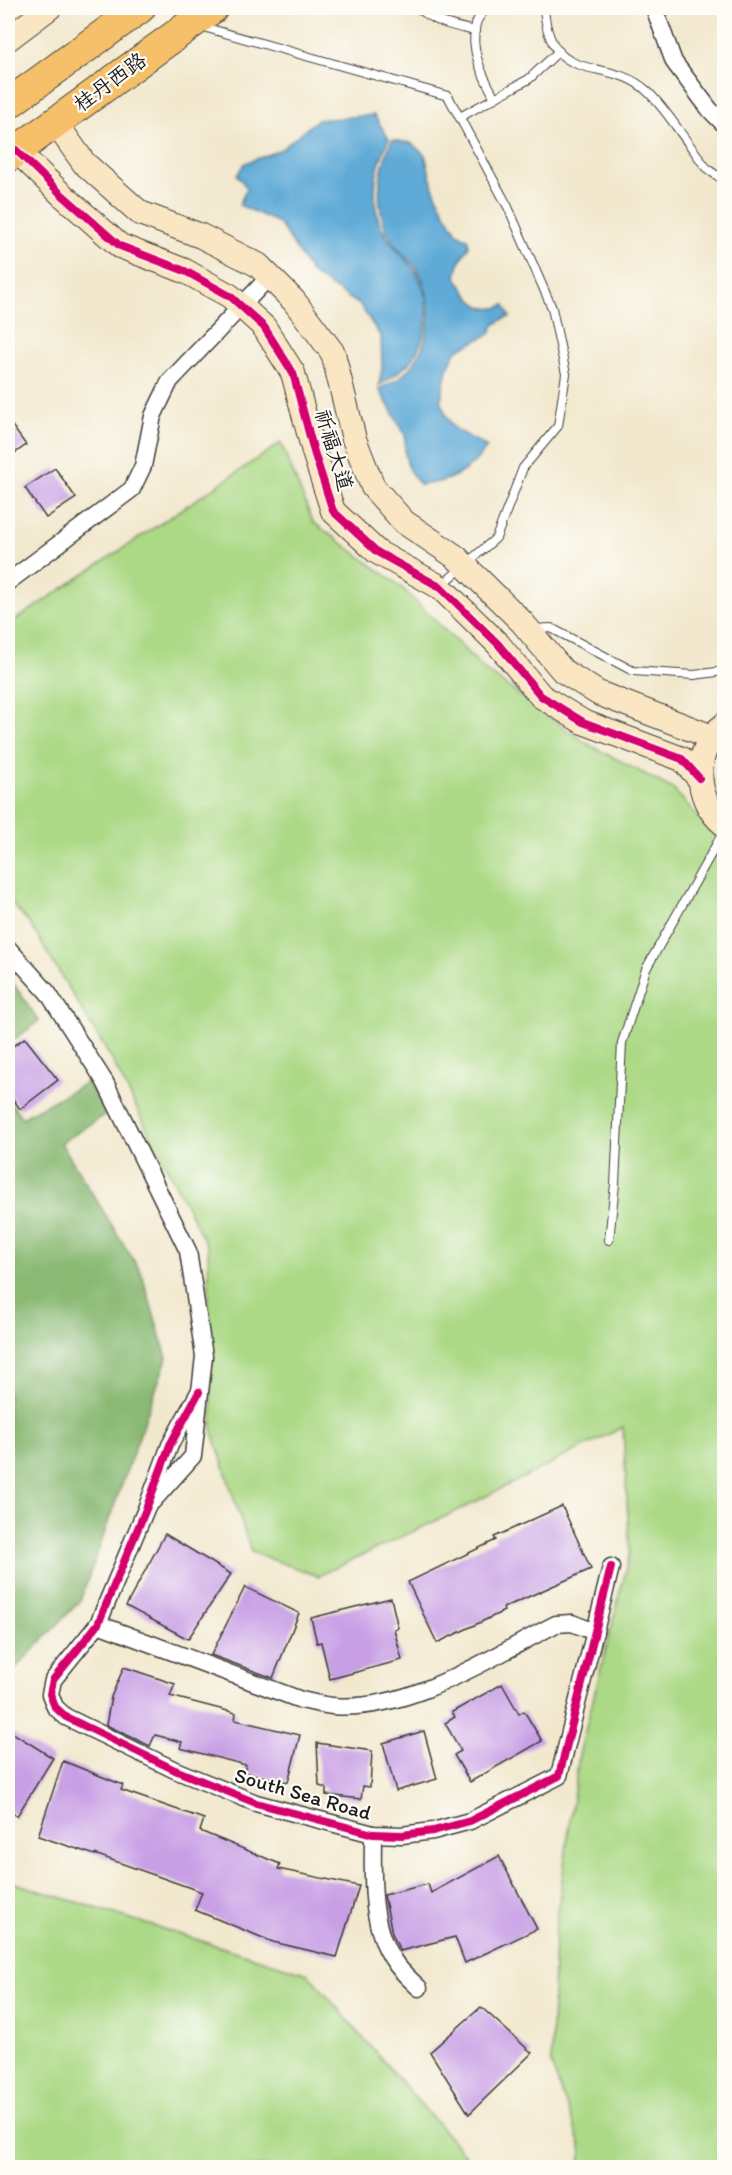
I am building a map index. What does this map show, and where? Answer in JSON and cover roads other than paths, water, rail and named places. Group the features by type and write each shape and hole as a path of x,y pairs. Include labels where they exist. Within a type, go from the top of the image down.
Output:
{"highway":[{"name":"桂丹西路","path":"8,104 131,12"},
{"name":"桂丹西路","path":"12,154 202,15"}],"street":[{"path":"8,39 49,8"},
{"path":"654,8 674,62 710,110 724,124"},
{"name":"祈福大道","path":"55,122 84,163 140,213 201,236 258,265 294,301 333,353 354,439 373,487 404,522 456,557 528,629 563,671 598,693 718,731"},
{"name":"祈福大道","path":"12,154 120,246 185,271 230,296 264,327 293,373 314,452 333,510 377,552 440,587 498,644 541,696 583,722 682,759 699,778"},
{"path":"8,582 132,489 143,466 153,416 170,381 269,277"},
{"path":"718,731 702,757 699,778 705,800 724,824"},
{"path":"8,948 48,993 105,1082 188,1251 204,1356 194,1456 146,1509"},
{"name":"South Sea Road","path":"199,1392 170,1445 98,1624 53,1680 50,1694 55,1707 66,1717 175,1770 256,1803 373,1834 402,1835 433,1831 470,1821 559,1776 611,1567"},
{"path":"98,1624 300,1700 333,1706 369,1704 407,1696 434,1686 556,1624 572,1623 595,1632"},
{"name":"South Sea Road","path":"373,1834 374,1890 379,1929 393,1961 419,1988"}],"lane":[{"path":"420,8 430,17 446,24 475,31"},
{"path":"486,8 476,22 474,43 482,74 495,98"},
{"path":"544,8 545,25 559,51 570,62 597,71 628,77 645,89 660,104 708,170 724,180"},
{"path":"202,15 448,96 508,207 552,308 566,374 558,426 524,468 496,538 440,587"},
{"path":"460,117 529,79 559,51"},
{"path":"528,629 551,628 633,671 694,675 724,671"},
{"path":"609,1240 615,1184 622,1043 646,969 724,831"}],"water":[{"path":"374,115 389,139 376,180 375,202 380,224 387,238 416,272 427,304 425,327 418,349 401,370 379,385 382,368 381,337 360,305 312,274 279,223 239,205 247,188 237,175 245,163 280,150 317,120"},
{"path":"392,140 411,143 425,155 433,187 445,213 457,233 468,239 469,246 459,263 456,277 465,291 475,303 481,306 496,308 505,305 510,317 494,325 490,334 457,350 447,369 441,399 445,413 454,428 487,447 466,469 450,478 431,484 420,485 409,470 405,455 405,435 379,389 399,378 419,355 428,326 429,312 423,282 417,269 391,240 381,210 380,179"}]}
